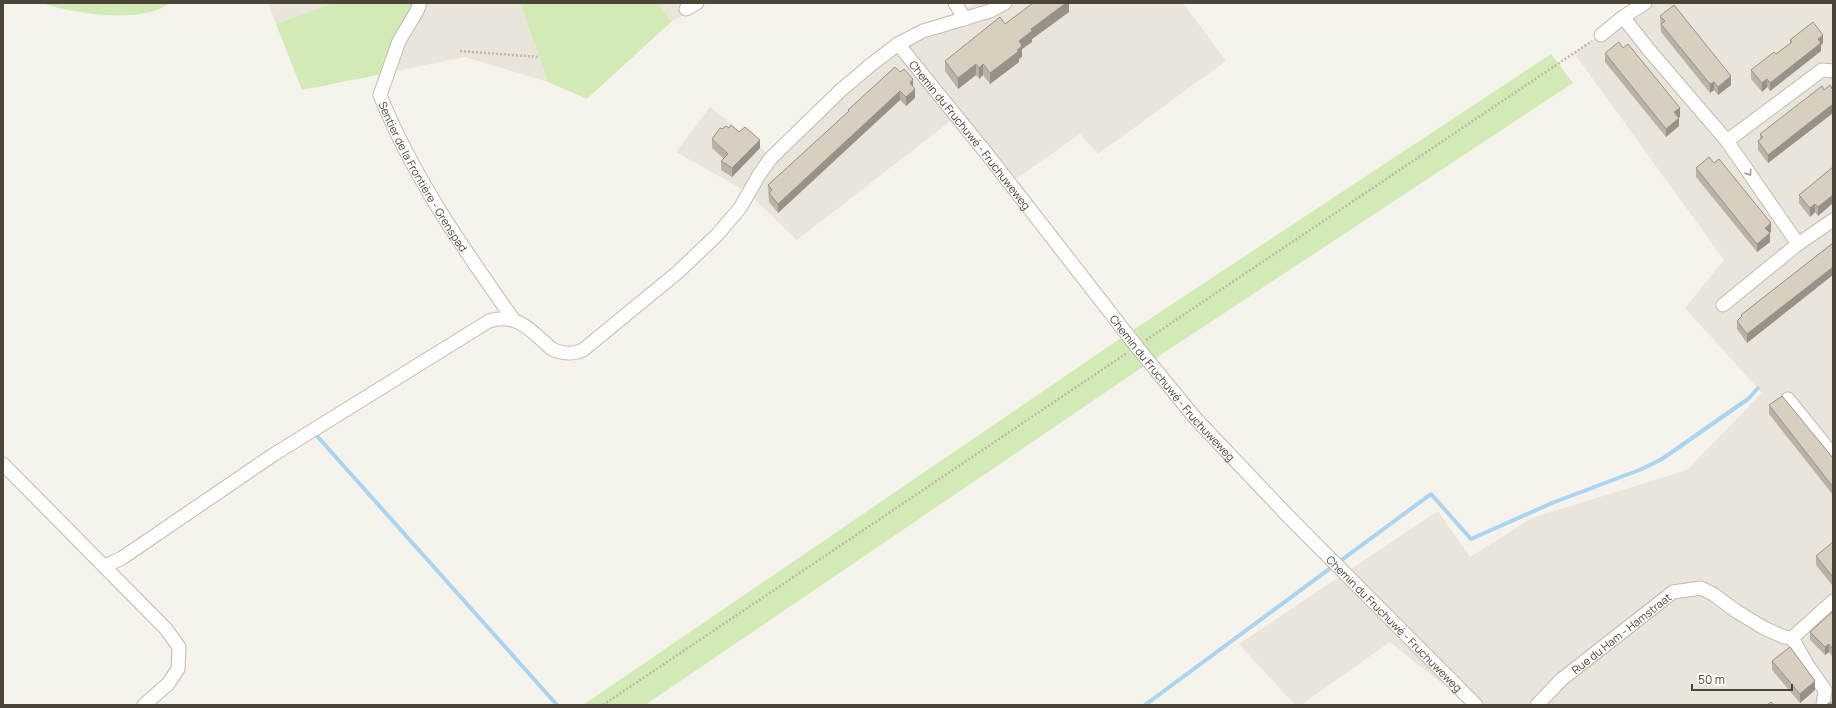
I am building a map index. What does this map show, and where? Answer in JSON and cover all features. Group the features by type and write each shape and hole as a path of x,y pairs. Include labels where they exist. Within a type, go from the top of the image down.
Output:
{"street":[{"name":"Sentier de la Frontière - Grenspad","path":"420,3 399,42 380,95 402,146 427,191 467,254 513,319"},
{"path":"955,3 965,19"},
{"path":"105,566 122,558 273,456 481,325 497,319 513,319 525,326 557,352 571,354 589,346 678,272 725,227 740,208 762,171 778,150 841,90 898,44 924,31 990,11 1005,3"},
{"path":"1601,35 1623,17 1645,3"},
{"path":"1623,17 1649,50 1727,141 1798,244"},
{"name":"Chemin du Fruchuwé - Fruchuweweg","path":"898,44 987,154 1137,347 1196,419 1287,515 1476,705"},
{"path":"1727,141 1822,70 1833,71"},
{"path":"1723,305 1798,244 1833,220"},
{"path":"1788,399 1833,456"},
{"path":"3,464 166,629 178,647 178,669 168,684 144,705"},
{"name":"Rue du Ham - Hamstraat","path":"1537,705 1562,679 1673,592 1700,588 1713,594 1736,611 1764,628 1784,637 1792,638"},
{"path":"1823,705 1825,690 1808,666 1792,638 1833,601"}],"path":[{"path":"603,705 1601,35"},
{"path":"460,51 539,57"}],"shaded area":[{"path":"268,3 334,3 276,24"},
{"path":"420,3 520,3 548,82 465,57 387,73"},
{"path":"659,3 706,3 671,22"},
{"path":"976,3 1183,3 1226,61 1098,154 1080,134 1010,183 957,116 797,240 747,192 676,152 710,107 768,153 835,87 899,37 960,12"},
{"path":"1647,3 1833,3 1833,705 1469,705 1390,642 1301,705 1295,705 1239,644 1438,511 1470,557 1532,518 1687,470 1762,393 1685,308 1724,260 1574,53"}],"green space":[{"path":"41,3 171,3 151,12 110,15 67,10"},
{"path":"334,3 420,3 387,73 302,90 276,24"},
{"path":"520,3 659,3 671,22 587,99 548,82"},
{"path":"1551,54 1573,83 1150,362 645,705 583,705 1121,338"}],"building":[{"path":"1033,3 1066,3 1031,29 1032,31 1019,41 1022,46 1017,50 1019,51 990,73 983,64 979,68 976,64 958,78 945,61 1000,17 1005,24"},
{"path":"1674,5 1731,76 1718,87 1714,82 1710,84 1661,24 1665,21 1660,16"},
{"path":"1813,22 1823,35 1818,39 1821,43 1770,83 1767,79 1762,83 1751,70 1774,52 1776,54 1792,42 1790,40"},
{"path":"1619,42 1623,48 1628,44 1680,108 1674,112 1679,118 1666,129 1605,53"},
{"path":"895,67 900,72 904,69 913,79 910,83 915,89 906,97 900,91 778,204 769,193 772,190 768,185"},
{"path":"1830,85 1833,90 1833,104 1768,155 1758,141 1763,137 1760,134 1822,86 1824,90"},
{"path":"731,125 739,132 745,127 760,140 732,168 721,161 728,154 712,139 720,128 722,129 726,126 729,128"},
{"path":"1709,157 1714,163 1719,159 1771,223 1765,228 1770,233 1757,244 1696,168"},
{"path":"1833,167 1833,195 1818,207 1815,204 1810,208 1799,195"},
{"path":"1833,243 1833,267 1747,334 1737,321 1742,316 1741,315"},
{"path":"1782,396 1833,458 1833,487 1769,405"},
{"path":"1833,542 1833,576 1832,576 1816,556"},
{"path":"1833,611 1832,648 1829,644 1825,647 1810,632"},
{"path":"1790,647 1815,681 1800,694 1772,661"},
{"path":"1771,702 1774,705 1767,705"}],"waterway":[{"path":"1145,705 1431,494 1471,539 1552,503 1642,469 1662,459 1748,399 1758,388"},
{"path":"317,436 557,705"}]}
